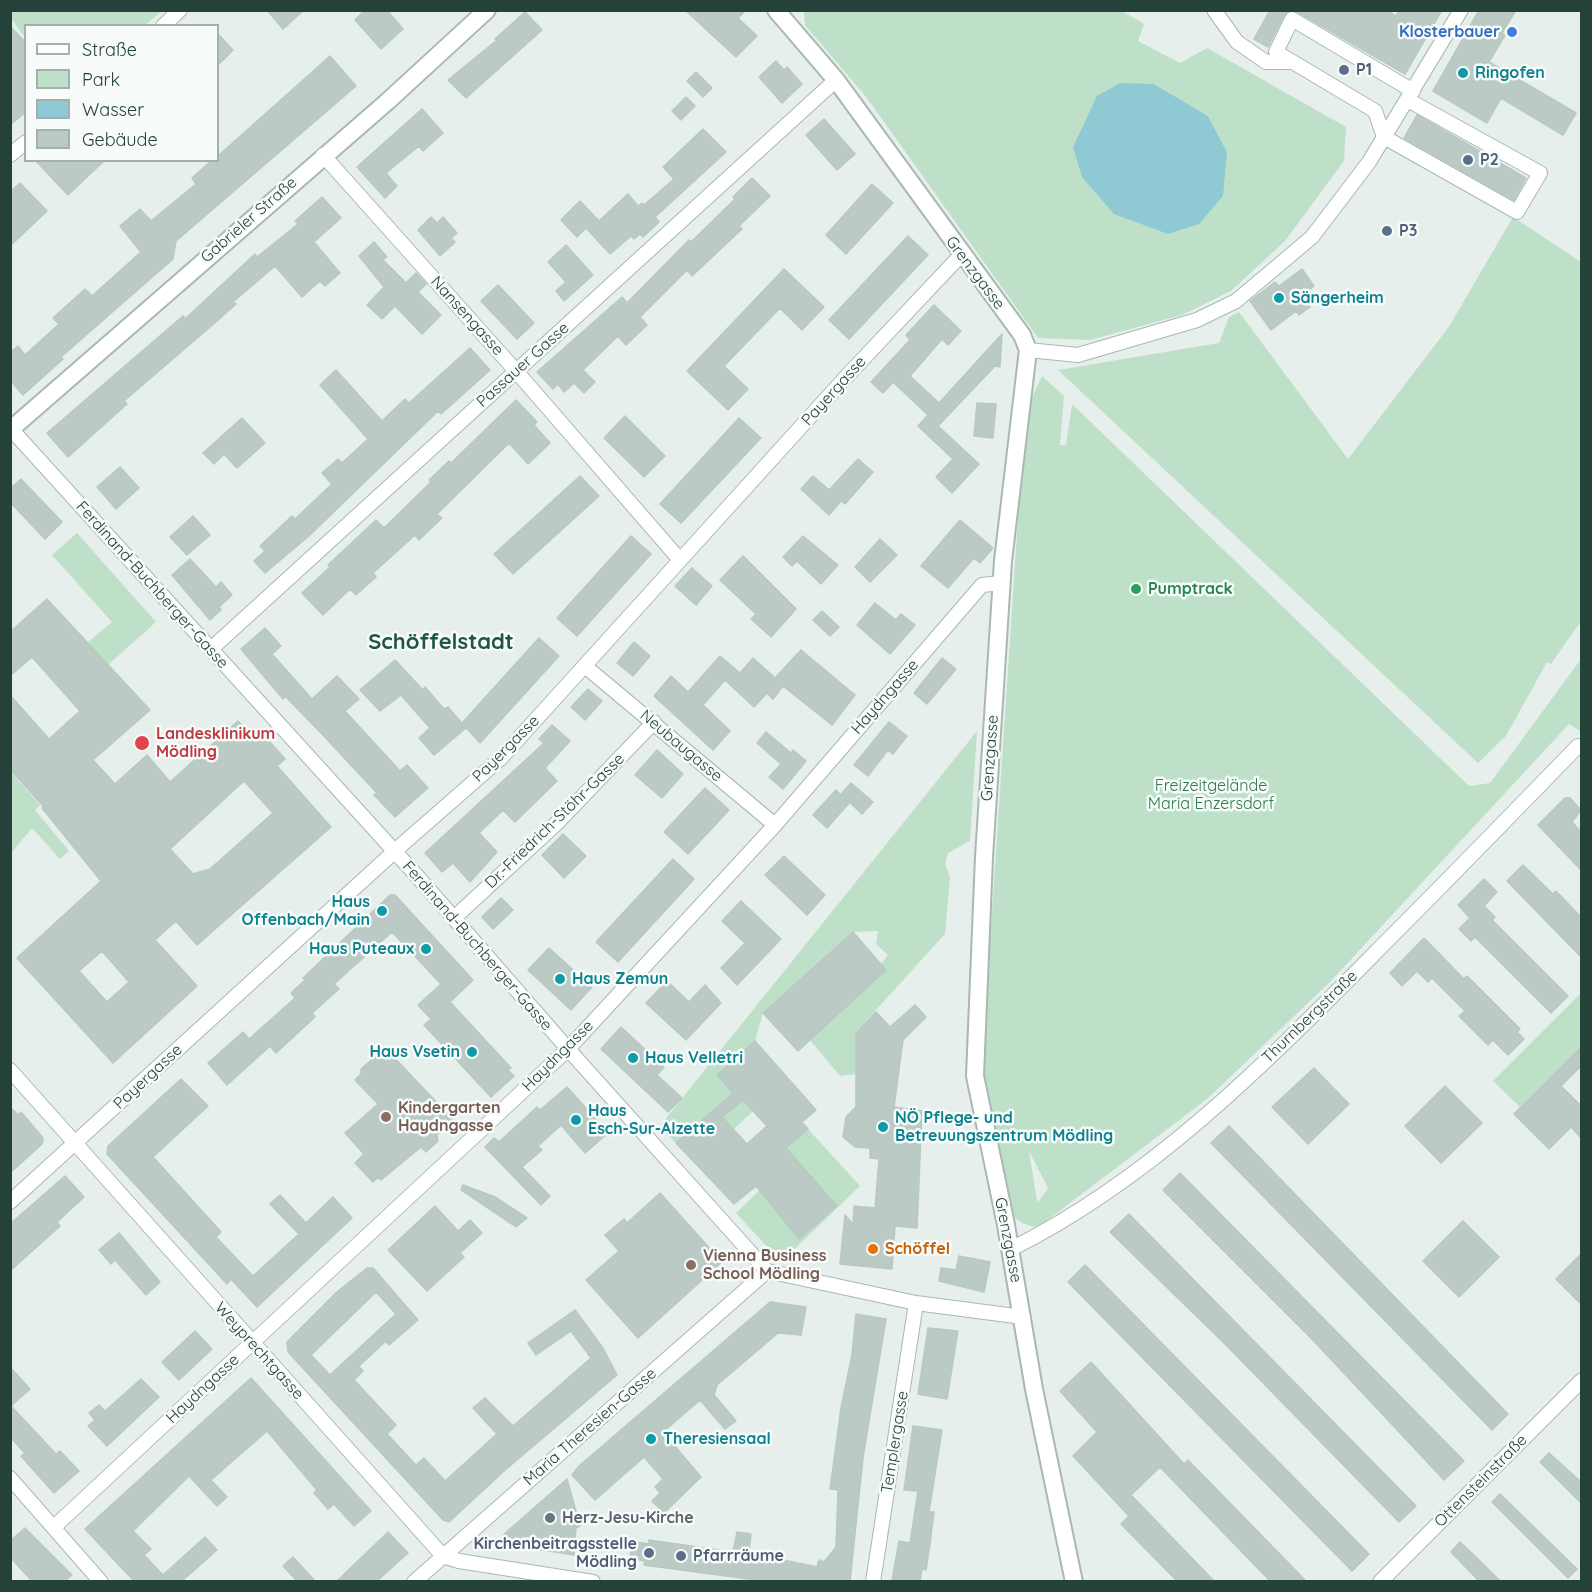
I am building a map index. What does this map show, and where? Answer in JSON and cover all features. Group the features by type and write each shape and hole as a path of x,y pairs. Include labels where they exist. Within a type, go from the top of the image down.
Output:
{"street":[{"path":"164,24 180,10"},
{"name":"Gabrieler Straße","path":"11,429 322,155 388,101 487,10"},
{"path":"1214,10 1237,42 1266,62 1292,62"},
{"path":"1028,350 1078,355 1197,320 1236,301 1312,237 1352,186 1411,95 1461,10"},
{"name":"Grenzgasse","path":"782,13 836,80 961,255 1022,335 1028,350 1001,583 985,845 975,1076 1011,1249 1034,1389 1074,1581"},
{"path":"1292,19 1411,95 1540,173 1517,212 1384,137 1375,111 1276,52 1292,19"},
{"name":"Passauer Gasse","path":"210,649 836,80"},
{"path":"10,155 24,144"},
{"name":"Nansengasse","path":"322,155 516,371 680,560"},
{"name":"Payergasse","path":"10,1202 395,851 501,758 846,377 961,255"},
{"name":"Ferdinand-Buchberger-Gasse","path":"11,429 395,851 767,1272"},
{"name":"Haydngasse","path":"54,1527 568,1049 775,825 982,585 1001,583"},
{"name":"Neubaugasse","path":"585,667 654,722 775,825"},
{"name":"Dr.-Friedrich-Stöhr-Gasse","path":"454,918 559,821 654,722"},
{"name":"Thurnbergstraße","path":"1011,1249 1054,1227 1140,1169 1296,1034 1578,746"},
{"name":"Weyprechtgasse","path":"10,1070 443,1556"},
{"path":"767,1272 916,1303 1023,1317"},
{"name":"Maria Theresien-Gasse","path":"414,1581 767,1272"},
{"name":"Templergasse","path":"873,1581 916,1303"},
{"name":"Ottensteinstraße","path":"1380,1581 1581,1380"},
{"path":"10,1478 101,1581"},
{"path":"443,1556 459,1562 593,1581"}],"green space":[{"path":"11,10 162,11 146,24 24,24 24,36 11,19"},
{"path":"804,11 1122,11 1144,24 1138,41 1180,63 1207,48 1346,127 1344,161 1285,241 1231,291 1182,315 1090,340 1038,338 867,98 805,25","holes":["1154,84 1208,116 1227,152"]},
{"path":"1513,217 1581,262 1581,621 1551,664 1547,662 1506,736 1478,763 1058,370 1219,343 1229,317 1239,312 1348,459 1448,328"},
{"name":"Freizeitgelände Maria Enzersdorf","path":"1042,376 1064,396 1060,445 1066,445 1072,404 1469,786 1490,783 1581,659 1582,732 1569,724 1330,982 1207,1099 1037,1228 1022,1223 1014,1217 982,1064 1025,412","holes":["1029,1151 1048,1188 1038,1202"]},
{"path":"77,533 156,622 108,665 87,643 112,622 52,555"},
{"path":"977,731 970,841 948,853 945,865 950,876 945,934 856,1032 856,1074 840,1076 810,1040 886,970 881,964 888,955 876,944 878,931 852,932 763,1013 755,1041 717,1074 753,1111 734,1129 715,1109 676,1143 659,1127"},
{"path":"10,771 40,805 35,810 69,851 60,859 32,828 11,853"},
{"path":"1581,993 1581,1046 1520,1107 1493,1081"},
{"path":"808,1129 860,1186 781,1262 736,1213 760,1190 799,1238 786,1148"}],"water":[{"path":"1120,83 1154,84 1208,116 1227,152 1223,196 1199,224 1168,234 1114,214 1082,177 1073,147 1097,96"}],"building":[{"path":"267,10 304,10 283,29"},
{"path":"365,10 387,10 403,29 381,49 355,20"},
{"path":"685,10 746,10 738,18 757,36 736,57"},
{"path":"1270,10 1290,10 1284,15 1268,47 1254,39"},
{"path":"1294,10 1386,10 1396,16 1399,10 1442,10 1405,74"},
{"path":"1479,10 1516,10 1502,33 1505,35 1489,62 1576,113 1563,135 1501,98 1487,123 1433,91"},
{"path":"525,12 542,30 466,98 448,80 497,40 495,39"},
{"path":"10,26 24,41 24,114 10,125"},
{"path":"219,35 233,50 219,64"},
{"path":"330,56 356,86 176,241 173,259 61,357 63,359 23,395 10,380 10,353 18,346 25,355 59,324 53,318 85,289 92,296 141,252 120,226 140,209 151,221 196,184 192,178 210,162 219,162 219,155"},
{"path":"776,61 784,70 787,67 802,84 782,103 759,77"},
{"path":"696,72 712,88 703,97 687,81"},
{"path":"686,97 695,106 681,120 672,111"},
{"path":"422,109 443,133 423,151 419,146 386,173 397,186 385,198 357,167"},
{"name":"P2","path":"1417,115 1526,178 1514,200 1404,138"},
{"path":"824,119 855,154 837,170 806,135"},
{"path":"703,129 726,152 655,217 659,222 643,237 640,234 634,239 631,236 610,254 586,228 577,237 561,220 580,201 599,221 628,194 638,206 642,203 644,205 674,179 663,167"},
{"path":"37,162 103,162 68,195"},
{"path":"752,178 770,196 739,226 742,229 692,276 687,270 640,317 647,325 626,345 618,336 583,370 595,382 584,393 574,383 564,392 558,384 553,389 537,372 622,297 627,303 689,240 691,242 735,199 733,197"},
{"path":"20,183 47,211 10,246 10,192"},
{"path":"872,184 893,203 846,254 826,235"},
{"path":"322,197 341,218 314,242 340,273 325,286 320,281 302,297 275,266 233,302 236,304 217,321 124,401 127,404 68,457 47,433 183,316 185,319 255,254 257,257 298,224 295,221"},
{"path":"431,217 437,223 443,217 457,233 451,238 455,242 440,256 418,230"},
{"path":"908,236 928,255 849,339 829,320"},
{"path":"374,242 387,257 383,260 406,283 416,273 426,284 418,292 441,315 422,334 395,306 382,319 367,305 384,287 359,256"},
{"path":"566,245 593,275 564,301 556,291 566,282 548,262"},
{"path":"784,269 824,307 802,330 780,308 724,366 748,389 728,410 687,371"},
{"name":"Sängerheim","path":"1302,269 1314,286 1302,295 1310,307 1299,315 1296,311 1271,330 1250,301 1275,282 1279,286"},
{"path":"498,285 534,323 517,339 481,301"},
{"path":"934,305 961,331 948,345 942,339 910,376 939,403 1002,334 1000,367 995,366 938,426 979,464 952,493 936,477 953,459 918,426 928,415 893,382 883,393 871,382 910,340 906,335"},
{"path":"470,348 490,370 441,414 438,411 310,535 265,573 254,561 265,551 260,546 292,516 295,519 332,484 322,473 338,459 342,463 368,439 320,385 336,370 382,421 405,399 409,403"},
{"path":"516,400 537,422 534,425 550,443 528,464 509,443 437,514 442,518 419,540 415,535 373,573 376,577 356,595 350,589 323,615 302,593 376,520 384,528 431,482 429,480 449,461 451,463"},
{"path":"977,403 996,404 993,438 974,436"},
{"path":"625,416 665,456 644,477 604,438"},
{"path":"242,418 265,443 237,468 224,454 214,464 203,453"},
{"path":"739,418 761,438 681,523 660,504"},
{"path":"858,459 873,472 845,504 841,501 829,515 801,489 813,476 829,490"},
{"path":"120,467 139,488 116,509 97,487"},
{"path":"580,476 599,496 513,574 494,554"},
{"path":"21,479 62,522 45,539 10,502 10,489"},
{"path":"193,516 210,535 187,555 170,537"},
{"path":"960,520 993,548 980,563 974,558 948,588 921,566"},
{"path":"631,536 651,554 577,636 557,618"},
{"path":"803,536 838,565 821,584 797,561 792,566 783,557"},
{"path":"880,539 897,555 870,582 855,567"},
{"path":"743,556 796,609 771,637 751,619 756,614 720,580"},
{"path":"190,559 216,587 221,582 232,595 219,607 221,610 210,620 172,575"},
{"path":"692,568 712,586 696,605 675,586"},
{"path":"47,599 150,710 93,760 115,784 147,755 170,782 238,721 253,738 261,732 285,759 277,766 331,827 197,945 176,921 155,940 197,986 113,1063 17,958 101,881 42,808 43,806 10,769 10,695 49,739 80,711 32,657 10,676 10,632","holes":["244,781 273,813 210,869 193,874 170,849","102,951 129,982 107,1002 79,971"]},
{"path":"875,603 896,620 901,614 915,625 890,654 857,625"},
{"path":"822,611 839,627 830,636 813,620"},
{"path":"265,628 281,646 272,654 312,699 337,676 359,699 345,711 400,771 407,765 428,788 395,817 374,795 377,793 285,696 283,699 241,649"},
{"path":"539,638 559,656 480,743 462,723"},
{"path":"634,642 650,656 633,676 617,663"},
{"path":"801,650 855,695 832,725 783,686 773,699 767,693 754,707 725,680 703,705 730,731 713,750 654,696 671,676 688,692 720,656 740,673 753,658 775,678"},
{"path":"942,658 956,669 927,704 914,693"},
{"path":"395,660 423,690 425,687 444,709 448,707 466,728 434,755 419,738 430,728 401,695 380,711 360,690"},
{"path":"588,689 602,701 585,720 571,707"},
{"path":"889,722 907,736 893,754 888,750 868,776 854,765"},
{"path":"552,725 570,741 545,768 557,781 515,822 503,810 479,833 497,852 470,882 453,863 442,872 425,853 544,743 539,739"},
{"path":"766,732 791,753 793,750 806,761 783,789 769,777 781,764 757,743"},
{"path":"657,750 683,774 662,798 635,775"},
{"path":"851,783 873,802 862,814 841,794"},
{"path":"705,788 729,810 688,854 664,832"},
{"path":"836,790 849,803 827,828 813,815"},
{"path":"1565,798 1570,798 1581,810 1572,822 1581,832 1581,870 1538,825"},
{"path":"563,834 586,856 564,878 542,855"},
{"path":"784,856 825,895 807,915 765,875"},
{"path":"673,859 694,879 618,962 596,942"},
{"path":"1523,865 1553,894 1556,891 1581,917 1581,957 1507,881"},
{"path":"1484,879 1497,892 1484,906 1495,917 1492,920 1568,996 1551,1013 1475,937 1471,941 1459,929 1470,918 1458,905"},
{"path":"390,895 395,895 473,980 450,1002 511,1068 508,1070 514,1076 491,1097 424,1025 431,1019 418,1005 441,984 392,932 334,984 339,989 312,1013 315,1017 276,1053 270,1046 227,1085 208,1063 243,1032 249,1039 295,998 291,993 305,980 303,978"},
{"path":"501,898 513,910 493,929 482,917"},
{"path":"741,901 781,939 737,985 721,968 745,943 722,921"},
{"path":"853,932 886,970 798,1051 763,1013"},
{"path":"1424,938 1464,979 1467,976 1520,1029 1517,1032 1524,1039 1508,1055 1493,1040 1488,1045 1459,1016 1465,1011 1432,978 1428,982 1417,971 1402,986 1390,973"},
{"name":"Haus Zemun","path":"549,948 592,987 571,1010 528,970"},
{"path":"667,981 689,1002 705,985 721,1003 686,1040 646,1003"},
{"name":"NÖ Pflege- und Betreuungszentrum Mödling","path":"915,1005 926,1017 903,1040 894,1107 922,1111 917,1228 895,1226 892,1269 840,1264 845,1215 853,1224 854,1206 875,1208 879,1159 870,1158 870,1148 855,1147 843,1137 846,1117 856,1107 856,1033 876,1012 890,1027"},
{"name":"Haus Velletri","path":"621,1027 664,1067 657,1075 682,1098 668,1112 601,1049"},
{"path":"755,1041 816,1110 802,1122 808,1129 786,1148 837,1206 799,1239 756,1186 734,1204 676,1143 733,1093 717,1075","holes":["743,1100 767,1126 747,1144 722,1117"]},
{"path":"1581,1047 1581,1066 1561,1086 1581,1106 1581,1138 1571,1127 1549,1149 1514,1114"},
{"path":"385,1048 444,1110 449,1105 458,1114 437,1135 438,1141 426,1152 421,1147 381,1180 378,1177 373,1182 355,1163 364,1154 345,1133 378,1104 355,1080 361,1074 361,1069"},
{"path":"1314,1068 1349,1104 1308,1144 1272,1107"},
{"path":"181,1079 208,1106 153,1157 221,1232 216,1237 253,1276 299,1234 270,1204 280,1195 306,1223 333,1197 352,1218 257,1307 231,1279 227,1284 107,1154 108,1146"},
{"path":"1445,1086 1482,1123 1441,1163 1405,1126"},
{"path":"567,1087 608,1133 585,1153 561,1125 538,1146 542,1150 522,1167 550,1196 541,1205 485,1147 494,1138 499,1142 537,1107 540,1110"},
{"path":"10,1107 18,1115 21,1112 43,1138 42,1144 10,1173"},
{"path":"1229,1126 1508,1414 1492,1430 1211,1143"},
{"path":"1180,1173 1464,1461 1444,1480 1311,1338 1163,1190"},
{"path":"65,1176 84,1197 57,1222 60,1226 10,1271 10,1224"},
{"path":"463,1185 495,1197 527,1218 516,1227 461,1190"},
{"name":"Vienna Business School Mödling","path":"660,1193 722,1262 638,1338 586,1280 619,1251 605,1235 624,1219 627,1223"},
{"path":"435,1206 458,1231 470,1220 482,1233 460,1253 464,1257 427,1291 388,1250"},
{"path":"1129,1214 1416,1506 1399,1522 1226,1345 1110,1232"},
{"path":"1463,1221 1499,1257 1459,1297 1423,1261"},
{"path":"119,1233 160,1282 146,1295 115,1260 111,1264 99,1250"},
{"path":"1581,1254 1581,1304 1556,1279"},
{"path":"959,1256 990,1262 984,1292 939,1281 941,1268 956,1270"},
{"path":"1085,1265 1369,1554 1352,1571 1068,1282"},
{"path":"367,1268 373,1268 418,1320 389,1345 386,1341 359,1366 363,1371 354,1380 396,1425 387,1434 416,1465 424,1458 445,1481 497,1434 473,1408 485,1398 513,1426 591,1358 571,1331 536,1355 528,1343 575,1310 603,1348 617,1375 504,1471 449,1522 443,1520 288,1352 287,1342 338,1291","holes":["376,1292 396,1314 330,1375 311,1355"]},
{"path":"770,1302 806,1307 801,1335 778,1333 717,1385 714,1395 736,1421 725,1429 700,1400 663,1432 701,1477 664,1513 652,1501 660,1493 655,1487 663,1479 644,1457 595,1500 572,1475 579,1466"},
{"path":"856,1314 886,1319 863,1458 850,1581 763,1581 644,1565 645,1561 630,1558 632,1541 649,1544 649,1540 733,1552 737,1532 751,1534 749,1553 817,1567 819,1560 824,1562 836,1547 838,1490 830,1489 841,1408 852,1355"},
{"path":"928,1328 958,1331 947,1399 918,1394"},
{"path":"195,1331 212,1349 179,1380 162,1362"},
{"path":"1091,1362 1184,1464 1188,1460 1306,1581 1270,1581 1160,1467 1131,1495 1214,1581 1177,1581 1121,1524 1129,1516 1073,1456 1097,1432 1060,1391"},
{"path":"10,1367 30,1389 11,1406 56,1454 60,1451 79,1471 54,1493 21,1456 25,1453 10,1437"},
{"path":"251,1378 371,1511 354,1526 334,1504 328,1509 314,1493 317,1490 267,1431 211,1480 227,1497 217,1506 189,1476 133,1531 151,1549 144,1555 163,1575 205,1537 217,1550 182,1581 134,1581 85,1529"},
{"path":"141,1379 159,1397 107,1446 88,1426 95,1420 89,1413 99,1405 105,1411"},
{"path":"913,1426 942,1430 929,1512 934,1512 930,1544 926,1570 922,1569 920,1581 892,1581 899,1541 910,1543 918,1491 904,1490"},
{"path":"1549,1453 1581,1482 1581,1503 1540,1462"},
{"name":"Herz-Jesu-Kirche","path":"567,1479 580,1526 576,1528 574,1555 505,1544 503,1535"},
{"path":"1500,1494 1577,1569 1568,1578 1492,1502"},
{"path":"25,1528 72,1575 65,1581 32,1581 10,1557 10,1541"},
{"path":"388,1532 408,1553 377,1581 337,1581"},
{"path":"1460,1542 1500,1581 1479,1581 1451,1552"},
{"path":"293,1557 315,1581 297,1581 283,1566"}],"place":[{"name":"Klosterbauer","path":"1512,32"},
{"name":"P1","path":"1344,70"},
{"name":"Ringofen","path":"1463,73"},
{"name":"P2","path":"1468,160"},
{"name":"P3","path":"1387,231"},
{"name":"Sängerheim","path":"1279,298"},
{"name":"Pumptrack","path":"1136,589"},
{"name":"Landesklinikum Mödling","path":"142,743"},
{"name":"Haus Offenbach/Main","path":"382,911"},
{"name":"Haus Puteaux","path":"426,949"},
{"name":"Haus Zemun","path":"560,979"},
{"name":"Haus Vsetin","path":"472,1052"},
{"name":"Haus Velletri","path":"633,1058"},
{"name":"Kindergarten Haydngasse","path":"386,1117"},
{"name":"Haus Esch-Sur-Alzette","path":"576,1120"},
{"name":"NÖ Pflege- und Betreuungszentrum Mödling","path":"883,1127"},
{"name":"Schöffel","path":"873,1249"},
{"name":"Vienna Business School Mödling","path":"691,1265"},
{"name":"Theresiensaal","path":"651,1439"},
{"name":"Herz-Jesu-Kirche","path":"550,1518"},
{"name":"Kirchenbeitragsstelle Mödling","path":"649,1553"},
{"name":"Pfarrräume","path":"681,1556"}],"district":[{"name":"Schöffelstadt","path":"441,642"}]}
